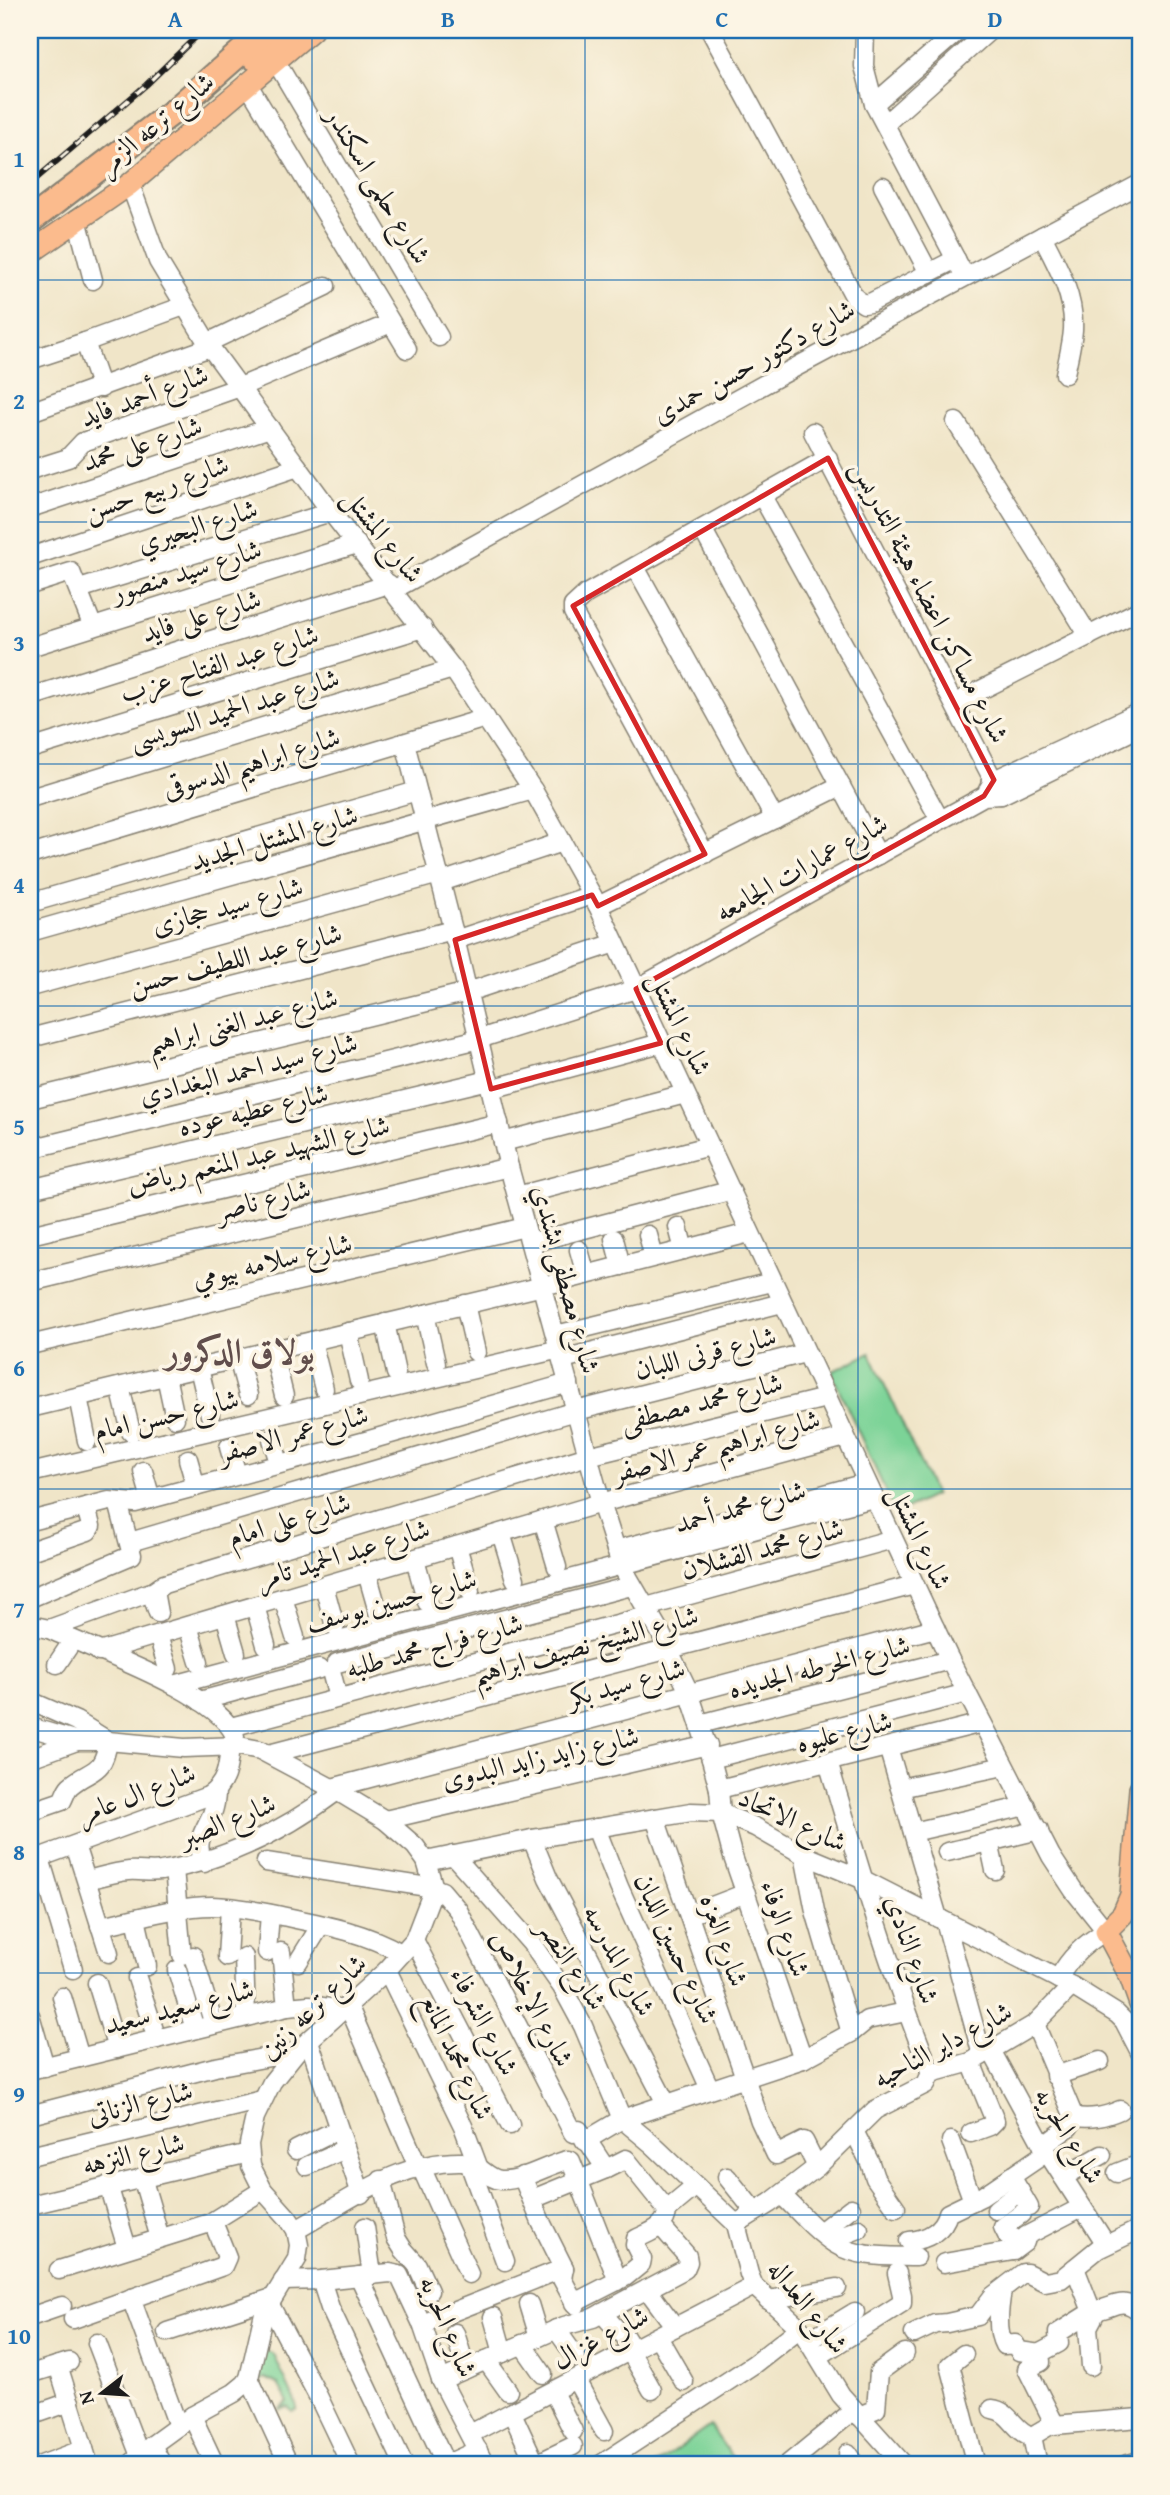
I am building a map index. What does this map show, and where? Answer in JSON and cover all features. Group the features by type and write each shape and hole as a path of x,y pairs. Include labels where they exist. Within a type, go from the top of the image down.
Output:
{"highway":[{"path":"30,205 155,106 245,30"},
{"path":"30,221 186,101 278,39"}],"main road":[{"name":"شارع ترعه الزمر","path":"30,253 130,184 247,83 278,39 312,30"},
{"path":"1140,1788 1131,1895 1124,1914 1107,1931 1130,1976 1140,2004"}],"street":[{"path":"710,30 855,298 864,304 870,303 956,259"},
{"path":"864,30 864,66 874,104 965,277"},
{"path":"874,104 959,30"},
{"path":"885,124 990,30"},
{"path":"1135,30 1140,36"},
{"name":"شارع حلمى اسكندر","path":"278,39 439,337"},
{"path":"247,83 407,349"},
{"name":"شارع المشتل","path":"130,184 158,261 209,345 331,512 453,669 533,790 640,987 661,1043 729,1191 950,1660 1063,1876 1107,1931"},
{"name":"شارع دكتور حسن حمدى","path":"391,587 1140,184"},
{"path":"883,186 929,273"},
{"path":"77,219 93,280"},
{"path":"1042,236 1065,283 1071,305 1073,328 1065,374"},
{"path":"30,412 102,388 209,345 326,286"},
{"path":"30,360 184,306"},
{"name":"شارع أحمد فايد","path":"30,470 68,458 83,442 240,387 391,323"},
{"path":"85,342 102,388"},
{"path":"956,422 1089,636"},
{"name":"شارع على محمد","path":"30,508 270,428"},
{"name":"شارع مساكن اعضاء هيئة التدريس","path":"813,432 955,703 993,790"},
{"path":"705,854 573,612 573,606 578,600 828,458"},
{"name":"شارع ربيع حسن","path":"30,558 298,467"},
{"path":"762,496 940,820"},
{"name":"شارع البحيري","path":"79,589 331,512"},
{"path":"703,530 878,855"},
{"name":"شارع سيد منصور","path":"30,647 357,544"},
{"path":"635,567 775,819"},
{"path":"30,585 69,572 73,575 93,627"},
{"name":"شارع على فايد","path":"30,697 391,587"},
{"path":"955,703 1140,610"},
{"name":"شارع عبد الفتاح عزب","path":"30,748 423,628"},
{"name":"شارع عبد الحميد السويسى","path":"30,797 453,669"},
{"name":"شارع عمارات الجامعه","path":"479,1039 640,987 993,790 1140,712"},
{"name":"شارع ابراهيم الدسوقى","path":"30,855 486,718"},
{"name":"شارع عمارات الجامعه","path":"993,790 1140,727"},
{"name":"شارع مصطفى بشندي","path":"405,743 509,1167 601,1503 618,1558 631,1586 669,1648 689,1692 719,1789 721,1813"},
{"name":"شارع عبد اللطيف حسن","path":"30,1038 595,901 705,854 841,786"},
{"name":"شارع المشتل الجديد","path":"30,932 533,790"},
{"path":"30,903 417,791"},
{"name":"شارع سيد حجازى","path":"30,987 440,878 562,842"},
{"name":"شارع عبد الغنى ابراهيم","path":"30,1099 468,992 615,943"},
{"name":"شارع سيد احمد البغدادي","path":"30,1149 479,1039"},
{"name":"شارع عطيه عوده","path":"30,1189 661,1043"},
{"path":"503,1142 685,1094"},
{"name":"شارع الشهيد عبد المنعم رياض","path":"30,1235 499,1123"},
{"path":"517,1196 709,1146"},
{"name":"شارع ناصر","path":"30,1282 509,1167"},
{"name":"شارع سلامه بيومي","path":"30,1345 729,1191"},
{"path":"678,1227 684,1250"},
{"path":"30,1408 543,1286 749,1233"},
{"path":"648,1235 654,1257"},
{"path":"614,1239 621,1266"},
{"path":"579,1250 586,1275"},
{"path":"559,1348 772,1282"},
{"path":"559,1348 782,1303"},
{"path":"465,1304 476,1352"},
{"path":"425,1314 436,1363"},
{"path":"385,1323 396,1373"},
{"path":"348,1332 359,1381"},
{"path":"312,1341 324,1389"},
{"name":"شارع حسن امام","path":"30,1473 559,1348"},
{"path":"273,1350 284,1396"},
{"name":"شارع قرنى اللبان","path":"130,1542 576,1411 805,1353"},
{"path":"238,1359 248,1395"},
{"path":"199,1368 210,1415"},
{"path":"166,1376 175,1418"},
{"name":"شارع عمر الاصفر","path":"30,1521 110,1501 135,1503 151,1499 569,1383"},
{"path":"120,1387 131,1432"},
{"path":"78,1397 87,1441"},
{"name":"شارع محمد مصطفى","path":"589,1456 826,1398"},
{"name":"شارع ابراهيم عمر الاصفر","path":"601,1503 845,1437"},
{"path":"272,1438 279,1463"},
{"path":"229,1447 237,1475"},
{"name":"شارع على امام","path":"158,1613 154,1591 164,1584 589,1456"},
{"path":"188,1459 196,1487"},
{"path":"143,1471 151,1499"},
{"name":"شارع محمد أحمد","path":"618,1558 870,1490"},
{"path":"30,1598 131,1556 133,1552 118,1502"},
{"name":"شارع عبد الحميد تامر","path":"99,1652 601,1503"},
{"path":"30,1551 88,1531 91,1526 86,1507"},
{"path":"543,1520 557,1567"},
{"path":"501,1533 515,1579"},
{"name":"شارع محمد القشلان","path":"648,1611 892,1539"},
{"path":"457,1546 470,1591"},
{"name":"شارع حسين يوسف","path":"171,1677 618,1558"},
{"path":"415,1559 427,1602"},
{"path":"367,1573 379,1615"},
{"name":"شارع الشيخ نصيف ابراهيم","path":"269,1754 914,1585"},
{"path":"324,1586 335,1626"},
{"path":"200,1700 631,1586"},
{"path":"36,1629 151,1592 171,1677"},
{"path":"283,1598 295,1637"},
{"path":"255,1606 266,1645"},
{"name":"شارع فراج محمد طلبه","path":"231,1727 648,1611"},
{"path":"225,1615 236,1653"},
{"path":"188,1626 199,1662"},
{"name":"شارع سيد بكر","path":"334,1790 934,1628"},
{"path":"36,1629 171,1677 231,1727 234,1746"},
{"path":"57,1664 73,1640"},
{"name":"شارع الخرطه الجديده","path":"701,1724 950,1660"},
{"path":"329,1668 338,1698"},
{"name":"شارع زايد زايد البدوى","path":"385,1820 709,1752 967,1693"},
{"path":"30,1701 76,1721 108,1741"},
{"name":"شارع عليوه","path":"719,1789 982,1723"},
{"path":"30,1727 77,1741 108,1741 166,1748 234,1746 269,1754 385,1820 415,1846 426,1861 435,1888 266,1861"},
{"path":"30,1758 77,1741"},
{"path":"30,1812 62,1801 69,1788 97,1769 105,1756 108,1741"},
{"name":"شارع ال عامر","path":"35,1859 208,1796 216,1791 227,1774 234,1746"},
{"path":"888,1747 982,2056 995,2121 990,2126 971,2133"},
{"name":"شارع النادي","path":"828,1762 862,1880 906,2012 931,2073"},
{"path":"900,1788 1004,1766"},
{"name":"شارع الصبر","path":"87,1880 124,1871 157,1872 204,1863 272,1833 306,1814 334,1790"},
{"path":"204,1863 198,1845 203,1828 211,1817 216,1791"},
{"path":"913,1832 1026,1806"},
{"name":"شارع الاتحاد","path":"426,1861 532,1839 691,1812 721,1813 755,1827 804,1855 862,1880 1065,1983 1117,2014 1124,2021 1140,2052"},
{"name":"شارع الوفاء","path":"721,1813 732,1854 803,2059"},
{"name":"شارع العزه","path":"655,1818 760,2122 776,2155 804,2141 817,2167"},
{"name":"شارع حسين اللبان","path":"596,1828 619,1887 710,2089"},
{"path":"947,1852 1039,1830"},
{"name":"شارع المدرسه","path":"532,1839 552,1886 666,2103"},
{"path":"989,1842 995,1870"},
{"path":"75,1845 109,1953"},
{"name":"شارع النصر","path":"453,1855 531,1943 562,1987 583,2026 622,2119"},
{"path":"804,1855 815,1911 851,2033"},
{"path":"35,1859 73,1969"},
{"path":"174,1869 195,2029"},
{"name":"شارع ترعه زنين","path":"296,2231 263,2190 251,2166 249,2153 255,2117 272,2082 302,2047 387,1970 414,1940 435,1888"},
{"name":"شارع الإخلاص","path":"435,1888 442,1891 458,1910 573,2133 583,2135"},
{"path":"689,1915 746,1893"},
{"path":"100,1926 211,1906 270,1914 366,1936 401,1953"},
{"path":"230,1908 235,1957 246,2017"},
{"path":"270,1914 274,1952 287,2007"},
{"path":"136,1919 143,1972 157,2039"},
{"path":"298,1962 321,1925"},
{"name":"شارع داير الناحيه","path":"736,2224 782,2195 817,2167 875,2110 926,2084 931,2073 982,2056 1035,2024 1065,1983 1067,1962 1080,1948 1107,1931"},
{"name":"شارع الشرفاء","path":"414,1940 510,2125"},
{"path":"184,1960 214,2025"},
{"name":"شارع محمد المانع","path":"387,1970 463,2126 505,2261"},
{"path":"97,1983 117,2049"},
{"path":"62,1997 80,2058"},
{"name":"شارع سعيد سعيد","path":"37,2069 287,2007 345,2007"},
{"path":"345,2007 469,2274"},
{"path":"606,2169 583,2135 666,2103 803,2059 851,2033 867,2020 906,2012"},
{"path":"30,2015 37,2069"},
{"path":"1035,2024 1074,2118"},
{"path":"30,2115 302,2047 338,2129 361,2194"},
{"name":"شارع الحريه","path":"982,2056 1106,2244"},
{"path":"1055,2076 1100,2061"},
{"name":"شارع الزناتى","path":"30,2156 262,2100"},
{"path":"1074,2118 1106,2117 1120,2110"},
{"path":"1074,2118 1069,2127 1045,2149 1003,2227 1007,2235 1014,2238 1020,2255 1018,2260 1027,2273 1038,2280 1053,2283 1069,2274 1106,2244 1140,2229"},
{"path":"622,2119 736,2224"},
{"path":"296,2150 338,2129"},
{"path":"854,2131 875,2178 897,2208"},
{"path":"950,2141 973,2201"},
{"path":"307,2166 345,2149"},
{"name":"شارع النزهه","path":"30,2206 249,2153"},
{"path":"1063,2177 1102,2155"},
{"path":"441,2380 556,2329 602,2313 685,2269 687,2256 626,2159 540,2196"},
{"path":"140,2455 185,2421 240,2389 248,2378 260,2324 297,2259 299,2245 296,2231 402,2171 420,2167 473,2164 500,2180 571,2161 618,2281"},
{"path":"1117,2173 1140,2164"},
{"path":"523,2175 541,2222 564,2268 562,2279 575,2304 618,2281 642,2263 635,2245 636,2239 664,2218 696,2186"},
{"path":"142,2177 160,2238"},
{"path":"727,2177 755,2212"},
{"path":"382,2180 396,2238 417,2265 429,2291"},
{"path":"108,2185 127,2248"},
{"path":"59,2270 213,2222 263,2190"},
{"path":"782,2195 835,2245 854,2252 912,2249 947,2222 948,2213 973,2201 1020,2197"},
{"path":"996,2210 1020,2197"},
{"path":"944,2263 1016,2249 1025,2242 1026,2236 1082,2207"},
{"path":"825,2236 851,2208"},
{"path":"30,2317 67,2313 131,2298 225,2264 227,2257 213,2222"},
{"name":"شارع العداله","path":"736,2224 754,2286 805,2334 841,2395 904,2465"},
{"path":"365,2227 365,2276 446,2465"},
{"path":"825,2236 859,2229"},
{"path":"422,2323 564,2268"},
{"path":"1074,2268 1089,2307 1095,2311"},
{"name":"شارع الحريه","path":"283,2281 390,2273 399,2275 422,2323 441,2380 478,2450"},
{"path":"819,2356 902,2302 897,2273"},
{"path":"914,2334 935,2323 978,2316 993,2296 1027,2273"},
{"path":"321,2280 330,2308 404,2465"},
{"name":"شارع غزال","path":"446,2465 478,2450 512,2413 754,2286"},
{"path":"768,2300 837,2288"},
{"path":"647,2289 675,2327"},
{"path":"1002,2291 999,2309 1002,2342 1004,2346 1015,2344 1019,2351 1040,2354 1059,2343 1058,2333 1095,2311 1120,2302 1131,2304 1140,2312"},
{"path":"131,2298 185,2421 215,2465"},
{"path":"167,2332 271,2301"},
{"path":"271,2301 351,2465"},
{"path":"529,2304 530,2341 543,2374"},
{"path":"1091,2366 1088,2327 1095,2311"},
{"path":"600,2465 754,2364 805,2334 855,2312"},
{"path":"602,2313 622,2332 652,2390"},
{"path":"493,2317 503,2353"},
{"path":"556,2329 576,2357"},
{"path":"455,2333 466,2369"},
{"path":"657,2337 684,2382"},
{"path":"97,2343 140,2455 162,2465"},
{"path":"788,2465 856,2413 876,2409 879,2372 905,2353"},
{"path":"964,2354 950,2365 976,2465"},
{"path":"1040,2354 1041,2362 1027,2371 1060,2424"},
{"path":"486,2360 508,2391"},
{"path":"30,2374 63,2364 70,2402 87,2457 41,2465"},
{"path":"1044,2377 1060,2424"},
{"path":"248,2378 289,2465"},
{"path":"576,2380 604,2431"},
{"path":"512,2413 536,2465 573,2438 553,2392"},
{"path":"30,2416 70,2402"},
{"path":"992,2409 1004,2412 1022,2432 1032,2436 1060,2424 1140,2418"},
{"path":"1032,2436 1038,2465"},
{"path":"1125,2465 1140,2461"}],"highlighted area":[{"path":"828,458 994,780 984,796 636,989 661,1043 491,1089 455,940 592,895 598,906 705,854 573,606"}],"green space":[{"path":"870,1353 935,1495 896,1514 831,1372"},
{"path":"266,2351 274,2355 296,2403 297,2409 292,2412 288,2407 279,2410 288,2402 278,2384 265,2378 257,2383 252,2369"},
{"path":"710,2426 732,2457 721,2465 655,2465"}],"railway":[{"path":"30,184 146,85 203,30"}],"district":[{"name":"بولاق الدكرور","path":"240,1351"}]}
